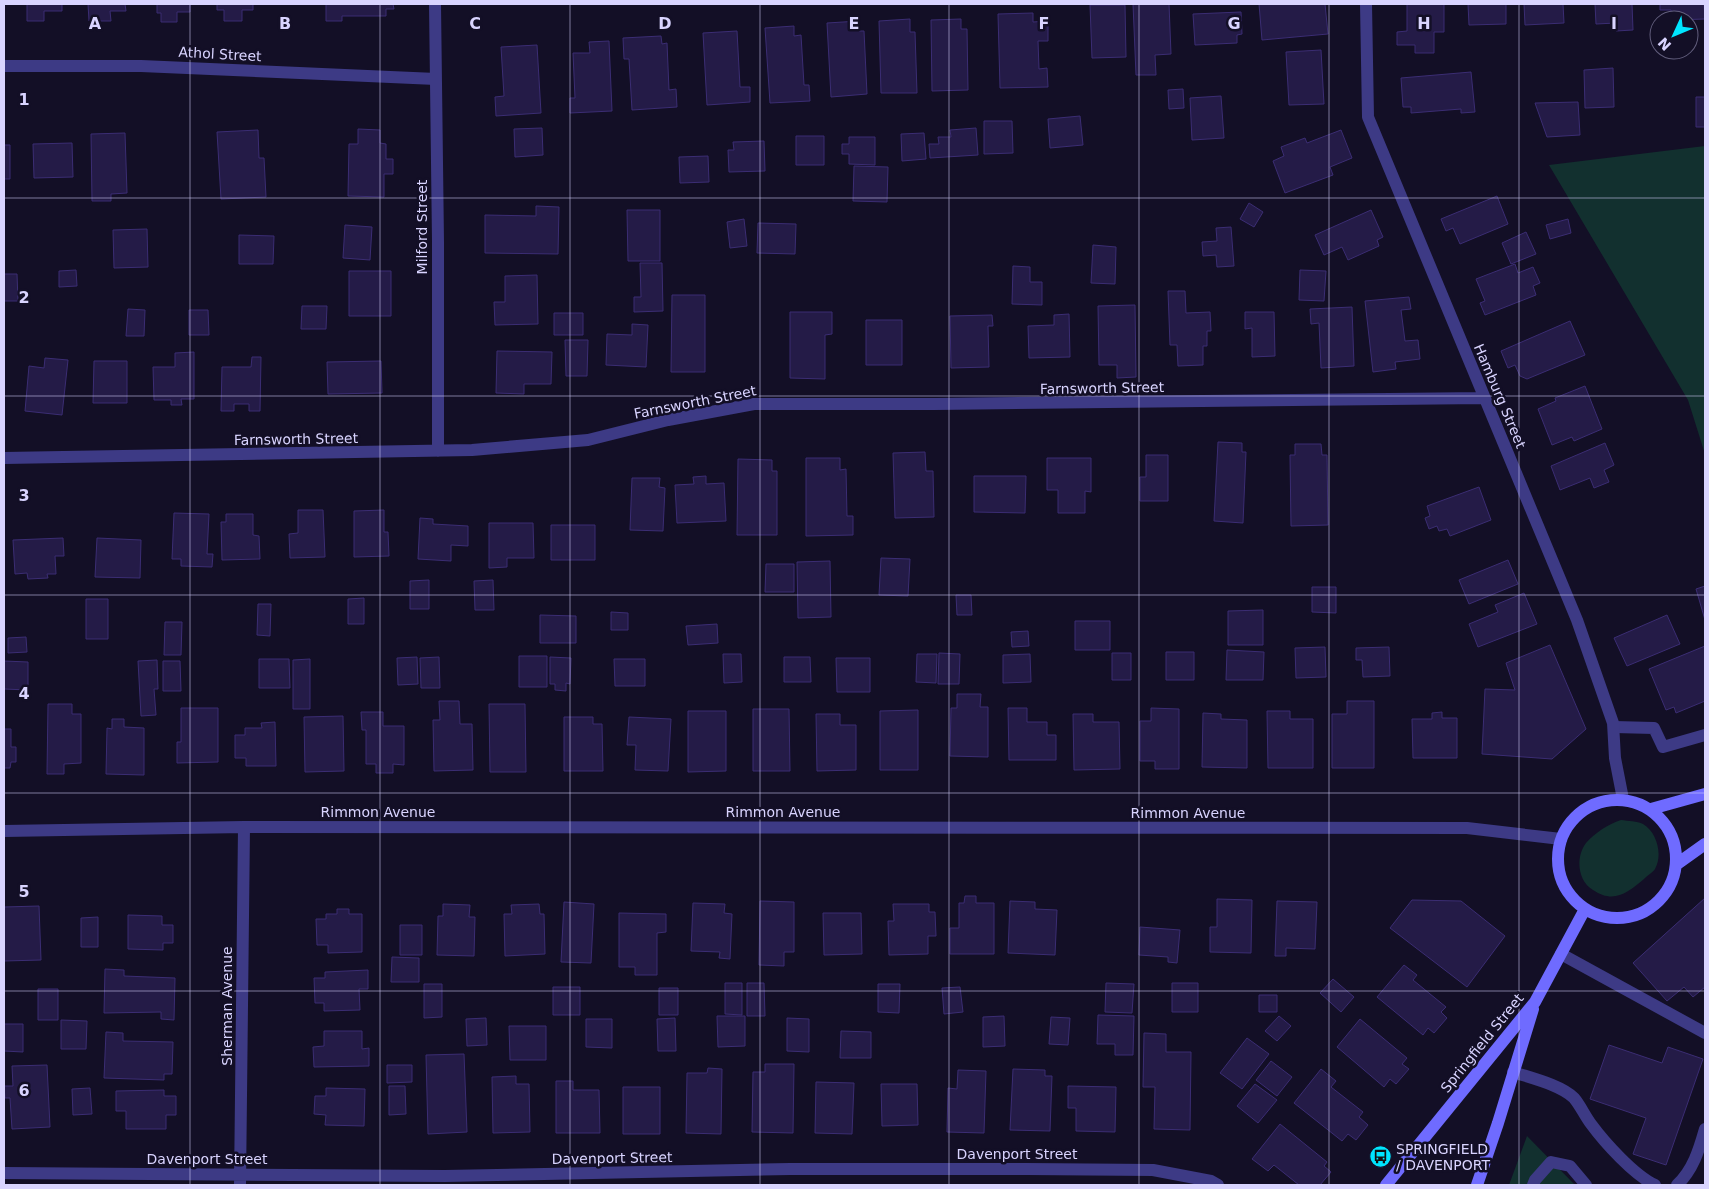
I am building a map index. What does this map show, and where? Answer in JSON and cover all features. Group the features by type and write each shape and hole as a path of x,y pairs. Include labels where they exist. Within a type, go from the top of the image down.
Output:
{"main road":[{"path":"1651,809 1705,794"},
{"path":"1623,799 1637,802 1651,809 1671,833 1676,848 1677,864 1672,884 1660,900 1644,912 1624,918 1604,917 1585,909 1570,896 1561,878 1557,859 1561,839 1570,821 1585,808 1603,800 1623,799"},
{"path":"1677,864 1705,844"},
{"name":"Springfield Street","path":"1386,1185 1535,1002 1585,909"},
{"path":"1476,1185 1535,1002"}],"street":[{"name":"Milford Street","path":"434,4 438,451"},
{"name":"Hamburg Street","path":"1366,4 1368,117 1577,620 1614,727 1615,758 1623,799"},
{"name":"Athol Street","path":"4,66 141,66 436,79"},
{"name":"Farnsworth Street","path":"4,458 472,450 588,440 668,420 754,404 945,404 1484,398"},
{"path":"1614,727 1654,728 1662,747 1705,735"},
{"name":"Rimmon Avenue","path":"4,831 244,827 1466,828 1561,839"},
{"name":"Sherman Avenue","path":"240,1179 244,827"},
{"path":"1560,954 1705,1033"},
{"path":"1514,1072 1562,1090 1574,1098 1592,1125 1633,1170 1655,1185"},
{"path":"1677,1185 1686,1177 1697,1156 1705,1129"},
{"path":"1533,1185 1535,1180 1551,1162 1570,1166 1586,1185"},
{"name":"Davenport Street","path":"4,1173 240,1179 790,1169 1095,1169 1153,1170 1211,1181 1218,1185"}],"green space":[{"path":"1705,146 1705,454 1688,400 1549,165"},
{"path":"1621,820 1638,822 1652,832 1657,844 1657,863 1651,873 1626,892 1620,895 1607,896 1593,890 1584,881 1580,869 1580,855 1586,843 1593,836 1607,826"},
{"path":"1527,1136 1575,1185 1509,1185"}],"building":[{"path":"27,4 62,4 62,11 44,11 44,21 27,21"},
{"path":"88,4 125,4 126,11 110,11 111,21 89,21"},
{"path":"157,4 190,4 190,12 177,12 177,22 161,22 161,13 157,13"},
{"path":"217,4 253,4 253,10 242,10 242,21 224,21 224,10 217,10"},
{"path":"326,4 393,4 394,9 386,9 386,16 342,16 342,21 326,21"},
{"path":"1133,4 1169,4 1171,54 1155,55 1156,75 1136,75"},
{"path":"1259,4 1325,4 1328,34 1262,40"},
{"path":"1407,4 1444,4 1444,32 1434,32 1434,53 1415,53 1415,45 1397,45 1397,32 1407,31"},
{"path":"1468,4 1506,4 1506,24 1469,25"},
{"path":"1524,4 1563,4 1564,23 1525,25"},
{"path":"1595,4 1632,4 1633,30 1616,31 1616,23 1596,24"},
{"path":"1660,4 1704,4 1705,19 1699,19 1699,10 1660,10"},
{"path":"1090,5 1125,5 1126,57 1092,58"},
{"path":"1241,12 1242,34 1237,35 1237,43 1195,45 1193,14"},
{"path":"1033,13 1033,22 1048,21 1048,41 1038,41 1039,69 1047,68 1048,87 1000,88 998,14"},
{"path":"910,19 910,32 915,32 917,93 881,93 879,21"},
{"path":"961,19 961,29 967,29 968,90 932,91 931,20"},
{"path":"859,21 859,31 864,31 867,94 831,97 827,23"},
{"path":"794,26 794,36 801,35 804,85 809,85 810,101 770,103 765,28"},
{"path":"737,31 740,87 750,87 750,102 707,105 703,33"},
{"path":"661,36 662,44 667,43 669,90 676,89 677,107 632,110 629,59 624,59 623,38"},
{"path":"609,41 612,111 570,113 570,98 575,98 573,53 590,53 589,42"},
{"path":"537,45 541,113 496,116 495,97 504,96 501,47"},
{"path":"1321,50 1324,104 1289,105 1286,52"},
{"path":"1613,68 1614,107 1585,108 1584,70"},
{"path":"1471,72 1475,112 1461,113 1461,109 1411,113 1411,107 1403,107 1401,78"},
{"path":"1183,89 1184,108 1169,109 1168,90"},
{"path":"1221,96 1224,138 1192,140 1190,98"},
{"path":"1696,97 1705,97 1705,127 1696,127"},
{"path":"1578,102 1580,135 1547,137 1535,103"},
{"path":"1080,116 1083,145 1050,148 1048,119"},
{"path":"984,121 1012,121 1013,153 984,154"},
{"path":"542,128 543,155 515,157 514,129"},
{"path":"976,128 978,155 930,158 929,144 939,144 938,137 951,137 950,130"},
{"path":"358,129 380,130 380,143 386,144 386,159 393,159 393,174 384,174 384,197 348,196 349,144 358,144"},
{"path":"258,130 259,158 264,158 266,197 221,199 217,132"},
{"path":"1341,130 1352,158 1330,167 1333,175 1285,193 1273,161 1284,156 1281,147 1305,138 1307,143"},
{"path":"125,133 127,193 111,194 111,201 92,201 91,134"},
{"path":"924,133 926,159 902,161 901,134"},
{"path":"796,136 824,136 824,165 796,165"},
{"path":"849,137 875,137 875,165 849,164 849,154 842,154 842,144 849,144"},
{"path":"764,141 765,171 729,172 728,150 734,150 733,142"},
{"path":"72,143 73,177 34,178 33,144"},
{"path":"4,145 10,145 10,179 4,179"},
{"path":"708,156 709,182 680,183 679,157"},
{"path":"854,166 888,167 887,202 853,201"},
{"path":"1497,196 1508,224 1460,244 1453,228 1446,231 1441,219"},
{"path":"1249,203 1263,212 1254,227 1240,219"},
{"path":"536,206 559,207 558,254 485,253 485,215 536,216"},
{"path":"627,210 660,210 660,261 628,261"},
{"path":"1371,210 1383,237 1377,240 1379,246 1348,260 1342,247 1324,255 1315,235"},
{"path":"744,219 747,246 730,248 727,222"},
{"path":"1568,219 1571,233 1550,239 1546,225"},
{"path":"758,223 796,224 795,254 757,253"},
{"path":"345,225 372,227 370,260 343,258"},
{"path":"1231,227 1234,266 1217,267 1216,255 1203,256 1202,242 1217,241 1216,228"},
{"path":"147,229 148,267 114,268 113,230"},
{"path":"1526,232 1536,254 1511,264 1502,243"},
{"path":"239,235 274,236 273,264 239,264"},
{"path":"1093,245 1116,247 1115,284 1091,283"},
{"path":"640,263 662,263 663,311 634,312 634,297 641,297"},
{"path":"1515,264 1518,273 1533,267 1540,283 1533,286 1536,295 1485,315 1480,303 1485,301 1476,279"},
{"path":"1013,266 1030,267 1030,282 1042,282 1042,305 1012,304"},
{"path":"76,270 77,286 59,287 59,271"},
{"path":"1300,270 1326,271 1324,301 1299,300"},
{"path":"349,271 391,271 391,316 349,316"},
{"path":"4,274 17,274 18,301 4,301"},
{"path":"537,275 538,324 495,325 494,302 505,302 505,276"},
{"path":"1168,291 1185,291 1186,313 1210,312 1211,331 1207,331 1207,346 1203,346 1203,365 1178,366 1177,345 1170,345"},
{"path":"672,295 705,295 705,372 671,372"},
{"path":"1409,297 1411,309 1401,310 1405,341 1418,340 1420,359 1395,362 1396,369 1373,372 1365,301"},
{"path":"1135,305 1136,377 1117,378 1117,365 1099,365 1098,306"},
{"path":"302,306 327,306 326,329 301,329"},
{"path":"1352,307 1354,366 1321,368 1319,323 1311,324 1310,309"},
{"path":"128,309 145,310 144,336 126,336"},
{"path":"189,310 208,310 209,335 189,335"},
{"path":"790,312 832,312 832,334 825,335 825,379 790,378"},
{"path":"1245,312 1274,312 1275,356 1252,357 1252,328 1245,329"},
{"path":"554,313 583,313 583,335 554,335"},
{"path":"1069,314 1070,357 1029,358 1028,326 1054,325 1054,315"},
{"path":"992,315 993,326 988,326 989,367 951,368 950,316"},
{"path":"866,320 902,320 902,365 866,365"},
{"path":"1570,321 1585,355 1527,379 1520,376 1515,365 1508,368 1501,351"},
{"path":"632,324 648,325 646,367 606,365 607,334 632,335"},
{"path":"565,340 588,340 587,376 566,376"},
{"path":"497,351 552,352 551,384 524,384 524,394 496,393"},
{"path":"194,352 194,399 181,399 182,405 171,405 171,400 154,400 153,367 175,367 175,353"},
{"path":"252,357 261,357 260,411 249,411 249,404 234,404 234,411 221,411 222,367 251,367"},
{"path":"45,358 68,360 62,415 25,411 29,366 44,368"},
{"path":"94,361 127,361 127,403 93,403"},
{"path":"381,361 382,393 328,394 327,362"},
{"path":"1585,386 1602,429 1574,441 1572,437 1552,445 1538,409 1556,401 1555,398"},
{"path":"1218,442 1242,443 1242,452 1246,452 1243,523 1214,521"},
{"path":"1605,443 1614,465 1604,470 1609,482 1594,488 1590,478 1560,490 1551,466"},
{"path":"1295,444 1321,444 1322,455 1327,455 1328,525 1291,526 1290,455 1295,455"},
{"path":"925,452 926,471 933,471 934,517 895,518 893,453"},
{"path":"1146,455 1168,455 1168,501 1140,501 1140,477 1146,477"},
{"path":"806,458 840,458 840,470 846,469 847,516 853,516 853,535 806,536"},
{"path":"1047,458 1091,458 1091,492 1085,491 1085,513 1058,513 1058,490 1047,490"},
{"path":"738,459 772,460 772,471 777,471 777,535 737,535"},
{"path":"706,476 706,484 724,483 726,521 677,523 675,485 694,484 693,477"},
{"path":"974,476 1026,476 1025,513 974,512"},
{"path":"632,478 660,478 659,487 665,488 663,531 630,530"},
{"path":"1479,487 1491,520 1450,536 1447,529 1439,531 1437,526 1429,529 1425,518 1430,516 1427,506"},
{"path":"298,510 323,510 325,557 290,558 289,534 298,533"},
{"path":"384,510 384,532 388,532 389,556 354,557 354,511"},
{"path":"174,513 209,514 207,554 213,554 212,567 181,566 181,559 172,559"},
{"path":"226,514 253,514 253,535 259,536 260,559 222,560 221,522 226,522"},
{"path":"420,518 433,519 433,524 468,526 468,546 451,545 451,561 418,559"},
{"path":"489,523 533,523 534,558 507,558 507,567 489,568"},
{"path":"551,525 595,525 595,560 551,560"},
{"path":"63,538 64,556 55,556 56,574 47,574 48,578 28,579 27,573 15,574 13,540"},
{"path":"97,538 141,540 140,578 95,577"},
{"path":"881,558 910,559 908,596 879,595"},
{"path":"1508,560 1518,584 1469,604 1459,580"},
{"path":"830,561 831,617 798,618 797,562"},
{"path":"766,564 794,564 794,592 765,592"},
{"path":"429,580 429,609 410,609 410,581"},
{"path":"493,580 494,610 475,610 474,581"},
{"path":"1705,586 1705,620 1696,589"},
{"path":"1312,587 1336,587 1336,613 1312,612"},
{"path":"1524,593 1537,624 1478,647 1469,624 1498,612 1495,605"},
{"path":"956,595 971,595 972,615 957,615"},
{"path":"364,598 364,624 348,624 348,599"},
{"path":"86,599 108,599 108,639 86,639"},
{"path":"258,604 271,604 270,636 257,635"},
{"path":"1263,610 1263,645 1228,645 1228,611"},
{"path":"611,612 628,613 628,630 611,630"},
{"path":"540,615 576,616 576,643 540,643"},
{"path":"1667,615 1680,644 1627,666 1614,638"},
{"path":"1075,621 1110,621 1110,650 1075,650"},
{"path":"165,622 182,622 181,655 164,655"},
{"path":"717,624 718,643 688,645 686,626"},
{"path":"1028,631 1029,646 1012,647 1011,632"},
{"path":"26,637 27,652 8,653 8,638"},
{"path":"1550,645 1586,729 1552,759 1482,754 1485,689 1515,690 1506,663"},
{"path":"1705,646 1705,701 1676,713 1674,707 1666,710 1649,669"},
{"path":"1325,647 1326,677 1296,678 1295,648"},
{"path":"1389,647 1390,676 1363,677 1362,660 1356,660 1356,648"},
{"path":"1227,650 1264,652 1263,680 1226,680"},
{"path":"1166,652 1194,652 1194,680 1166,680"},
{"path":"939,653 960,654 959,684 938,684"},
{"path":"1112,653 1131,653 1131,680 1112,680"},
{"path":"723,654 741,654 742,682 724,683"},
{"path":"917,654 937,654 936,683 916,682"},
{"path":"1030,654 1031,682 1003,683 1003,655"},
{"path":"519,656 547,656 547,687 519,687"},
{"path":"417,657 418,684 398,685 397,658"},
{"path":"439,657 440,688 421,688 420,658"},
{"path":"550,657 571,658 570,684 566,683 566,691 555,690 555,684 550,684"},
{"path":"784,657 810,657 811,682 784,682"},
{"path":"836,658 870,658 870,692 837,692"},
{"path":"259,659 289,659 290,688 259,688"},
{"path":"310,659 310,709 293,709 293,660"},
{"path":"614,659 645,659 645,686 615,686"},
{"path":"157,660 158,689 154,689 156,715 141,716 138,661"},
{"path":"4,661 28,662 28,690 4,689"},
{"path":"163,661 180,661 181,691 163,691"},
{"path":"957,694 981,694 980,707 988,707 988,757 950,756 951,708 957,708"},
{"path":"439,701 459,701 460,724 472,724 473,770 434,771 433,720 440,720"},
{"path":"1347,701 1374,701 1374,768 1332,768 1332,714 1347,714"},
{"path":"48,704 72,704 72,714 81,714 81,763 64,764 64,774 47,774"},
{"path":"489,704 525,704 526,772 490,772"},
{"path":"181,708 218,708 218,762 177,763 177,742 181,742"},
{"path":"1008,708 1027,708 1027,722 1047,722 1047,735 1056,735 1056,760 1009,760"},
{"path":"1151,708 1179,709 1179,769 1155,769 1155,761 1140,761 1140,721 1151,721"},
{"path":"753,709 789,709 790,771 753,771"},
{"path":"918,710 918,770 880,770 880,711"},
{"path":"688,711 726,711 726,771 688,772"},
{"path":"1267,711 1290,711 1290,719 1313,719 1313,768 1268,768"},
{"path":"361,712 383,712 383,726 404,726 404,765 393,764 393,773 376,773 376,764 366,764 366,730 362,730"},
{"path":"1442,712 1442,718 1457,718 1457,758 1413,758 1412,719 1432,719 1432,713"},
{"path":"1203,713 1221,714 1221,719 1247,720 1247,768 1202,767"},
{"path":"816,714 840,714 840,725 856,725 856,770 817,771"},
{"path":"1073,714 1093,714 1093,722 1119,722 1120,769 1074,770"},
{"path":"343,716 344,771 305,772 304,717"},
{"path":"564,717 593,717 593,724 602,724 603,771 564,771"},
{"path":"629,717 671,719 668,771 635,770 636,745 627,745"},
{"path":"112,719 124,719 124,727 144,728 144,775 106,774 107,728 112,729"},
{"path":"275,722 276,766 246,766 246,758 235,758 235,735 245,735 245,728 262,728 261,723"},
{"path":"4,729 11,729 11,747 16,747 16,762 11,762 10,768 4,768"},
{"path":"965,896 976,896 976,903 994,903 994,954 950,954 950,928 959,928 959,903 964,903"},
{"path":"1705,898 1705,987 1693,997 1684,987 1667,1001 1633,963"},
{"path":"1217,899 1252,900 1251,953 1210,952 1210,927 1217,927"},
{"path":"1412,900 1461,901 1505,936 1467,987 1390,928"},
{"path":"760,901 794,902 794,952 784,952 784,966 759,965"},
{"path":"1010,901 1035,902 1035,909 1057,910 1055,955 1008,953"},
{"path":"1277,901 1317,902 1315,949 1286,948 1286,956 1275,956"},
{"path":"564,902 594,904 591,963 561,962"},
{"path":"693,903 725,904 724,913 732,914 730,959 719,958 720,952 691,951"},
{"path":"443,904 470,905 469,917 475,917 474,956 437,955 438,916 443,916"},
{"path":"539,904 540,914 544,914 545,954 505,956 504,914 512,914 511,905"},
{"path":"893,904 929,904 929,912 935,912 936,936 928,936 928,954 889,955 888,921 894,921"},
{"path":"39,906 41,960 4,961 4,907"},
{"path":"337,909 349,909 349,914 362,914 362,952 328,953 328,945 317,945 316,919 326,919 326,914 337,914"},
{"path":"619,913 666,914 666,932 657,933 657,975 635,975 635,967 619,967"},
{"path":"823,913 861,913 862,954 824,955"},
{"path":"128,915 162,916 162,925 173,925 173,943 163,943 163,950 128,949"},
{"path":"98,917 98,947 81,947 81,918"},
{"path":"400,925 422,925 422,955 400,955"},
{"path":"1140,927 1180,930 1177,963 1168,962 1168,957 1139,955"},
{"path":"392,957 419,958 419,982 391,982"},
{"path":"1404,965 1417,975 1413,980 1446,1007 1441,1012 1447,1018 1434,1033 1428,1028 1423,1035 1377,997"},
{"path":"105,969 124,970 124,976 175,978 174,1020 161,1019 161,1012 104,1013"},
{"path":"368,970 368,989 359,989 360,1010 324,1011 324,1003 315,1003 314,978 325,978 325,972"},
{"path":"1333,979 1354,997 1341,1012 1320,993"},
{"path":"725,983 742,983 742,1015 725,1014"},
{"path":"747,983 764,983 765,1016 747,1016"},
{"path":"1106,983 1134,984 1132,1013 1105,1012"},
{"path":"1172,983 1198,983 1198,1012 1172,1012"},
{"path":"424,984 442,984 442,1017 424,1018"},
{"path":"878,984 900,984 899,1013 878,1012"},
{"path":"553,987 580,987 580,1015 553,1015"},
{"path":"960,987 963,1012 944,1014 942,988"},
{"path":"659,988 678,988 678,1015 659,1015"},
{"path":"38,989 58,989 58,1020 38,1020"},
{"path":"1259,995 1277,995 1277,1012 1259,1012"},
{"path":"1098,1015 1134,1016 1133,1055 1115,1055 1115,1044 1097,1044"},
{"path":"717,1016 745,1016 745,1046 718,1047"},
{"path":"1004,1016 1005,1046 983,1047 983,1017"},
{"path":"1279,1016 1291,1026 1277,1041 1265,1031"},
{"path":"1051,1017 1070,1018 1068,1045 1049,1044"},
{"path":"486,1018 487,1045 467,1046 466,1019"},
{"path":"675,1018 676,1051 658,1051 657,1019"},
{"path":"787,1018 809,1019 809,1052 787,1051"},
{"path":"586,1019 612,1019 612,1048 586,1047"},
{"path":"1360,1019 1407,1058 1402,1064 1409,1069 1396,1084 1390,1079 1384,1087 1337,1047"},
{"path":"61,1020 87,1021 86,1049 61,1049"},
{"path":"4,1024 23,1024 23,1052 4,1051"},
{"path":"509,1026 546,1026 546,1060 510,1060"},
{"path":"324,1031 362,1031 362,1049 369,1048 369,1066 314,1067 313,1047 324,1046"},
{"path":"841,1031 871,1032 871,1058 840,1058"},
{"path":"106,1032 123,1033 123,1041 173,1042 172,1074 164,1074 164,1080 104,1078"},
{"path":"1144,1033 1166,1034 1166,1052 1191,1052 1190,1130 1154,1129 1155,1087 1143,1087"},
{"path":"1247,1038 1269,1054 1242,1089 1220,1073"},
{"path":"1609,1045 1662,1063 1668,1047 1703,1059 1666,1165 1633,1154 1646,1118 1590,1099"},
{"path":"464,1054 467,1132 428,1134 426,1055"},
{"path":"1271,1061 1292,1077 1277,1096 1256,1080"},
{"path":"765,1064 794,1064 793,1133 752,1132 753,1072 765,1072"},
{"path":"47,1065 50,1127 12,1129 10,1098 5,1098 4,1086 13,1086 12,1066"},
{"path":"387,1065 412,1065 412,1082 387,1083"},
{"path":"708,1068 722,1069 721,1134 686,1133 687,1073 707,1073"},
{"path":"1013,1069 1045,1070 1045,1076 1052,1076 1050,1131 1010,1130"},
{"path":"1321,1069 1336,1081 1331,1087 1363,1112 1359,1117 1368,1125 1356,1140 1348,1134 1342,1141 1294,1103"},
{"path":"958,1070 986,1071 984,1133 947,1132 948,1088 957,1089"},
{"path":"516,1076 516,1084 529,1084 530,1132 493,1133 492,1077"},
{"path":"556,1081 573,1081 573,1090 599,1090 600,1133 556,1133"},
{"path":"816,1082 854,1083 852,1134 815,1133"},
{"path":"881,1084 917,1084 918,1125 882,1126"},
{"path":"1255,1084 1277,1100 1258,1123 1237,1106"},
{"path":"389,1086 405,1086 406,1114 389,1115"},
{"path":"1068,1086 1116,1087 1115,1132 1076,1131 1076,1108 1068,1108"},
{"path":"623,1087 660,1087 660,1134 623,1134"},
{"path":"90,1088 92,1114 73,1115 72,1089"},
{"path":"326,1088 365,1089 364,1126 325,1125 326,1115 314,1114 315,1096 326,1096"},
{"path":"164,1090 164,1096 176,1096 176,1115 166,1115 166,1129 126,1129 126,1111 116,1111 116,1091"},
{"path":"1280,1124 1327,1162 1324,1166 1331,1172 1320,1185 1299,1185 1274,1165 1268,1171 1252,1159"}],"place":[{"name":"SPRINGFIELD / DAVENPORT","path":"1380,1157"}]}
